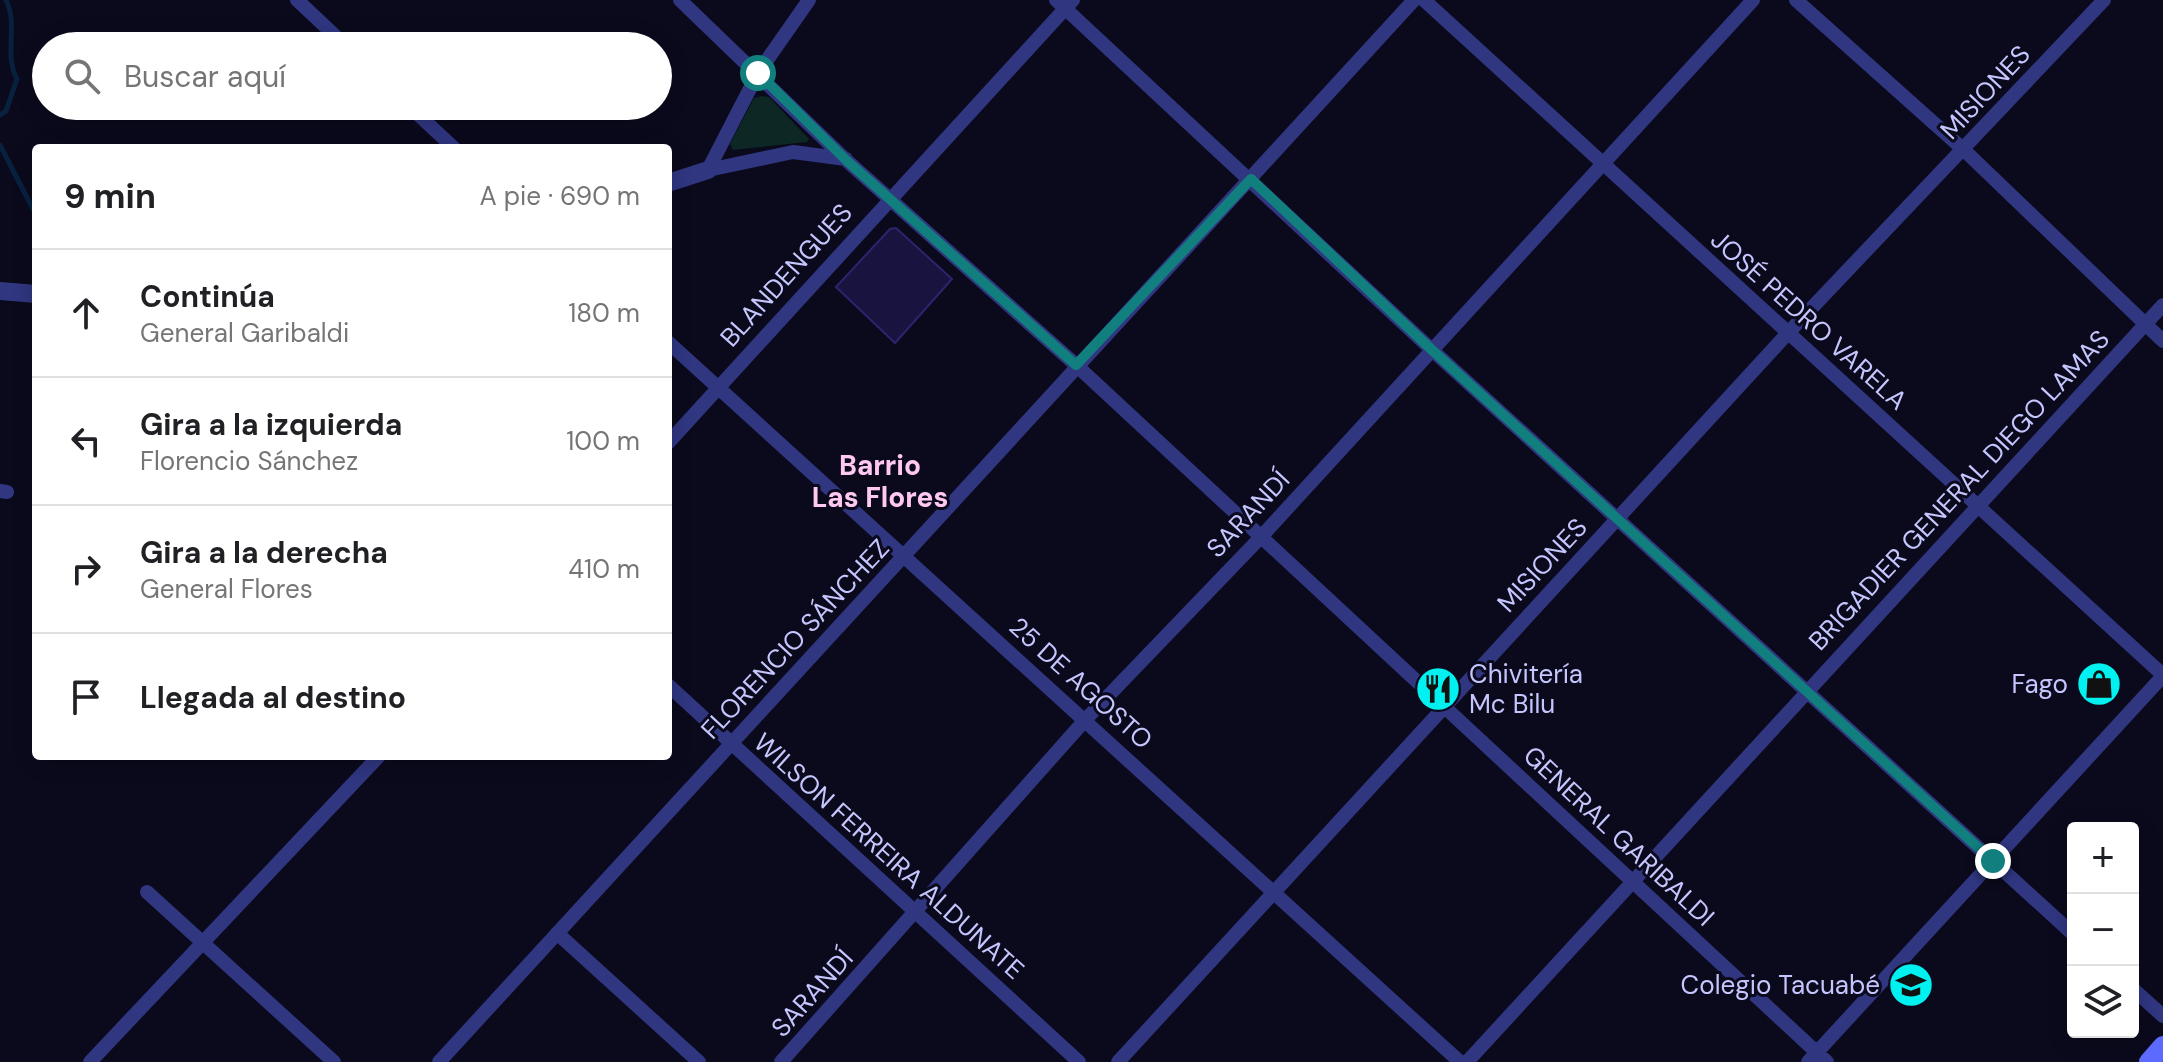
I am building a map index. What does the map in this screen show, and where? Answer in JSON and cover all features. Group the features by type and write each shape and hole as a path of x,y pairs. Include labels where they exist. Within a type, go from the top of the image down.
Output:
{"main road":[{"path":"2149,1062 2163,1046"}],"street":[{"path":"297,0 331,32"},
{"name":"GENERAL GARIBALDI","path":"680,0 846,160 891,196 1076,365 1633,881 1817,1059"},
{"path":"708,170 758,73 809,0"},
{"name":"FLORENCIO SÁNCHEZ","path":"439,1062 1414,0"},
{"name":"JOSÉ PEDRO VARELA","path":"1424,0 2163,676"},
{"name":"SARANDÍ","path":"781,1062 917,913 1086,719 1260,538 1753,0"},
{"path":"1796,0 1964,150 2163,341"},
{"name":"MISIONES","path":"1118,1062 1788,333 2104,0"},
{"path":"1065,3 1432,350 2067,929"},
{"name":"BLANDENGUES","path":"672,438 1065,3"},
{"path":"424,120 450,144"},
{"path":"672,182 708,170 793,152 846,160"},
{"path":"0,291 32,294"},
{"name":"BRIGADIER GENERAL DIEGO LAMAS","path":"1467,1062 2163,305"},
{"name":"25 DE AGOSTO","path":"672,346 1460,1062"},
{"path":"1817,1059 2163,676"},
{"name":"WILSON FERREIRA ALDUNATE","path":"672,689 1079,1062"},
{"path":"90,1062 375,760"},
{"path":"147,892 334,1062"},
{"path":"557,933 699,1062"},
{"path":"2139,994 2163,1016"}],"green space":[{"path":"769,97 809,139 807,142 733,150 730,144 754,98"}],"building":[{"path":"896,228 952,279 895,343 836,287 890,229"}],"waterway":[{"path":"0,115 6,111 17,79 11,59 11,20 6,0"},
{"path":"0,145 32,207"}],"place":[{"name":"Fago","path":"2099,684"},
{"name":"Chivitería Mc Bilu","path":"1438,689"},
{"name":"Colegio Tacuabé","path":"1911,985"}],"district":[{"name":"Barrio Las Flores","path":"880,481"}],"route":[{"path":"758,73 846,160 891,196 1076,365 1251,179 1432,350 1993,861"}]}
